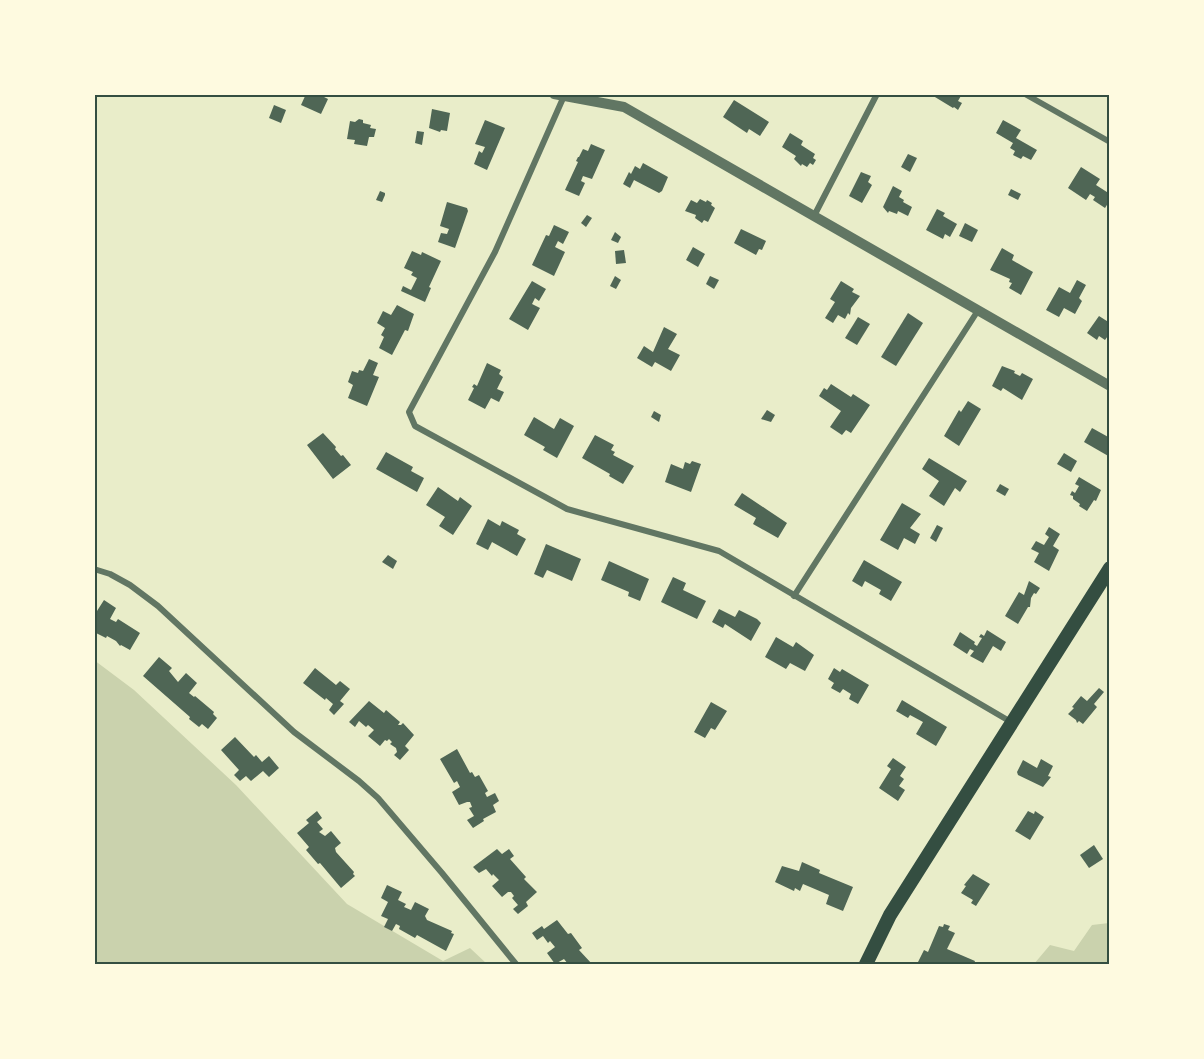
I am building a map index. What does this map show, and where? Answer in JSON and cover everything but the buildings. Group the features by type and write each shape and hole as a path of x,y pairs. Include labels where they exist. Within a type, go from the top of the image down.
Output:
{"main road":[{"path":"866,964 890,915 1110,568"}],"street":[{"path":"814,216 877,94"},
{"path":"1025,94 1110,142"},
{"path":"1011,722 719,551 567,510 415,426 409,412 495,252 559,95 624,107 977,312 1110,386"},
{"path":"794,596 977,312"},
{"path":"94,569 110,574 130,585 158,606 294,732 378,798 516,964"}],"green space":[{"path":"94,660 134,690 236,785 347,904 443,961 470,948 487,964 95,964"},
{"path":"1109,923 1109,964 1034,964 1050,945 1074,951 1092,925"}]}
